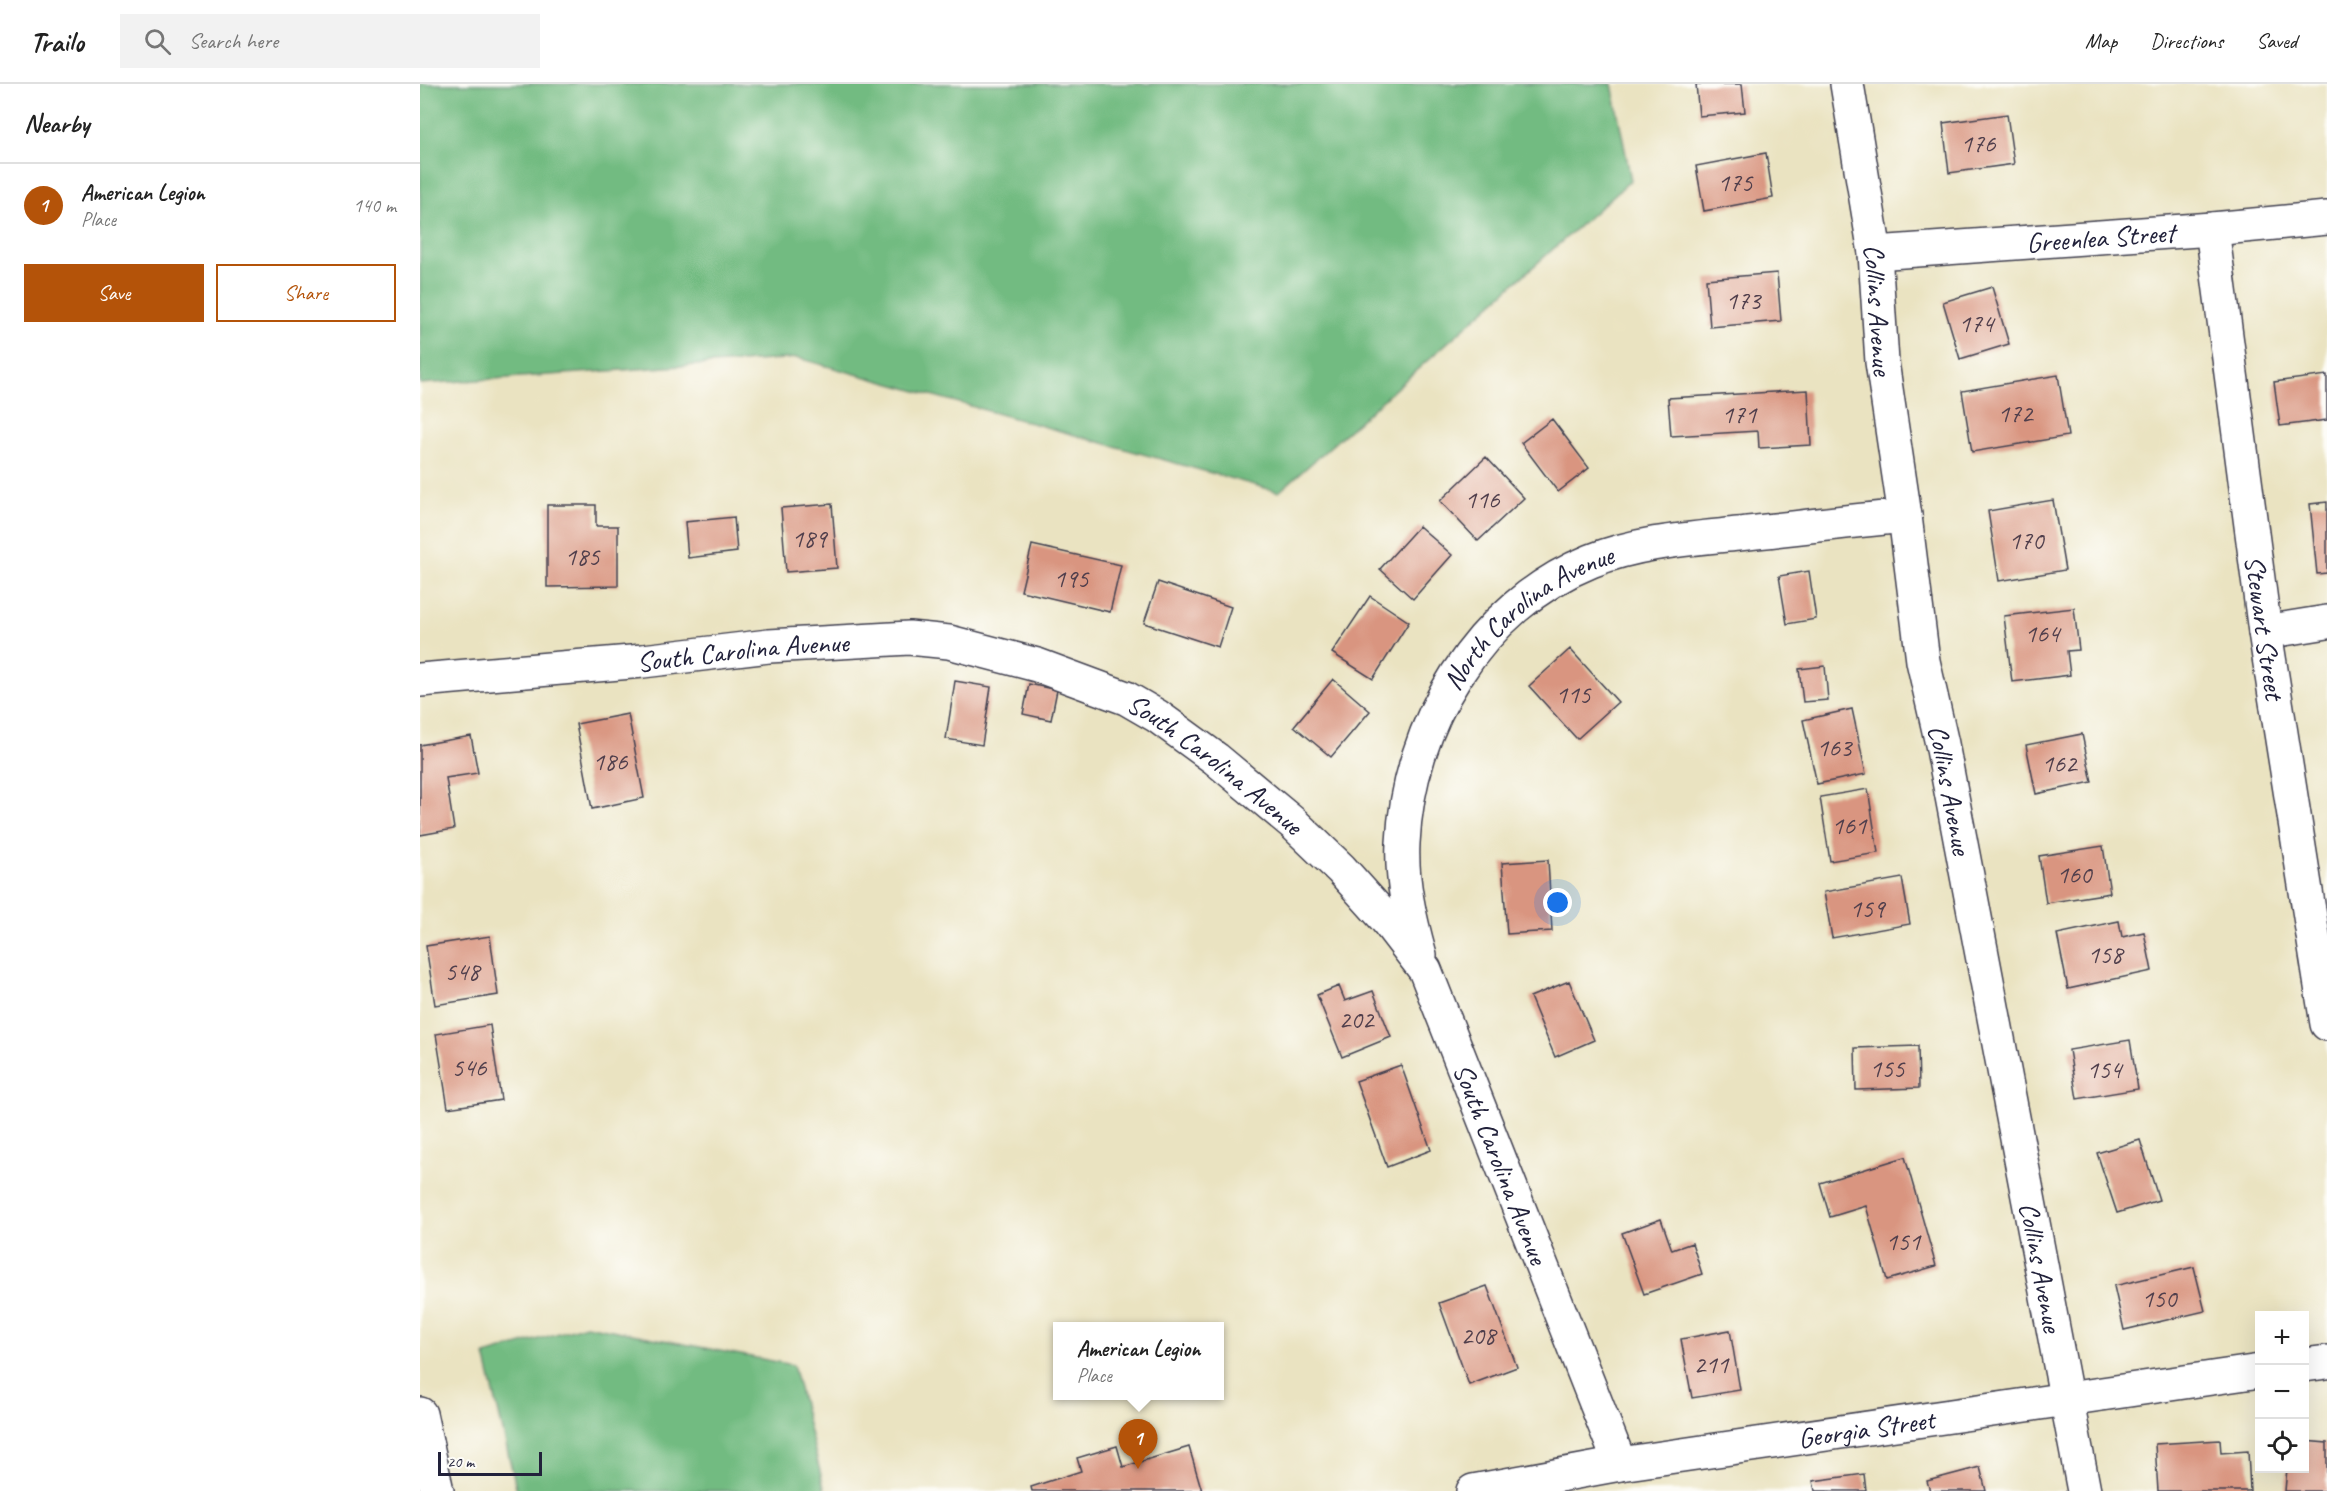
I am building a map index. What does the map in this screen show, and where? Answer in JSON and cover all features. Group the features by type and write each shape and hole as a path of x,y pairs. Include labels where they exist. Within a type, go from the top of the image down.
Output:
{"street":[{"name":"Collins Avenue","path":"1847,84 1875,253 1882,362 1905,516 1923,661 1942,744 2084,1491"},
{"name":"Greenlea Street","path":"1875,253 2212,229 2327,218"},
{"name":"Stewart Street","path":"2212,229 2265,632 2325,1005"},
{"name":"North Carolina Avenue","path":"1425,970 1407,909 1403,844 1411,780 1431,719 1457,673 1505,615 1555,578 1592,560 1646,544 1905,516"},
{"path":"2265,632 2327,622"},
{"name":"South Carolina Avenue","path":"420,680 643,661 769,646 909,638 949,642 1037,665 1126,698 1157,716 1216,759 1294,824 1341,869 1385,918 1425,970 1620,1464"},
{"path":"2309,1364 2327,1362"},
{"name":"Georgia Street","path":"1473,1491 1620,1464 2255,1372"},
{"path":"420,1414 437,1491"}],"green space":[{"path":"420,84 1612,84 1631,180 1279,492 798,358 420,384"},
{"path":"586,1325 793,1365 825,1491 517,1491 485,1355"}],"building":[{"path":"1696,84 1742,84 1745,112 1699,116"},
{"path":"2007,114 2014,164 1949,173 1943,123"},
{"path":"1766,153 1773,198 1704,211 1696,166"},
{"path":"1777,273 1781,321 1710,327 1706,279"},
{"path":"1992,287 2009,344 1960,359 1943,302"},
{"path":"2058,375 2068,436 1972,452 1962,391"},
{"path":"2327,375 2327,420 2280,426 2274,382"},
{"path":"1808,390 1811,445 1759,448 1758,431 1671,436 1668,398"},
{"path":"1552,419 1589,468 1558,492 1521,443"},
{"path":"1486,457 1524,498 1478,541 1440,501"},
{"path":"2053,500 2065,570 1999,581 1988,511"},
{"path":"2327,502 2327,573 2317,574 2310,504"},
{"path":"832,504 837,568 786,572 781,508"},
{"path":"547,505 596,505 596,526 618,526 618,586 547,587"},
{"path":"734,517 737,552 688,558 685,522"},
{"path":"1419,526 1452,555 1413,599 1380,569"},
{"path":"1032,545 1121,565 1110,612 1021,591"},
{"path":"1809,571 1816,619 1787,624 1779,576"},
{"path":"1158,582 1231,607 1218,647 1144,623"},
{"path":"1370,596 1409,622 1373,679 1332,653"},
{"path":"2074,608 2079,650 2067,651 2070,675 2012,682 2004,616"},
{"path":"1570,649 1618,702 1577,739 1529,686"},
{"path":"1825,666 1828,700 1803,702 1799,669"},
{"path":"1333,679 1370,711 1331,757 1294,726"},
{"path":"955,681 991,687 982,745 946,739"},
{"path":"1029,684 1057,690 1051,720 1023,714"},
{"path":"1852,709 1866,774 1817,784 1803,720"},
{"path":"628,714 644,798 592,809 576,724"},
{"path":"2082,734 2092,782 2036,794 2026,745"},
{"path":"471,736 478,773 446,778 454,829 420,835 420,745"},
{"path":"1868,789 1878,853 1830,861 1820,797"},
{"path":"2103,846 2110,893 2046,903 2039,856"},
{"path":"1548,860 1552,931 1507,934 1502,863"},
{"path":"1902,878 1910,924 1832,938 1824,892"},
{"path":"2119,921 2122,937 2144,932 2152,971 2068,989 2057,934"},
{"path":"490,936 498,995 435,1005 426,946"},
{"path":"1569,981 1594,1040 1555,1057 1530,997"},
{"path":"1339,986 1345,1001 1373,991 1391,1037 1342,1057 1317,995"},
{"path":"490,1025 501,1100 448,1108 436,1034"},
{"path":"2130,1040 2138,1089 2077,1099 2069,1050"},
{"path":"1918,1046 1919,1088 1856,1090 1855,1048"},
{"path":"1401,1065 1431,1150 1387,1167 1356,1081"},
{"path":"2140,1140 2159,1200 2117,1213 2097,1153"},
{"path":"1905,1157 1936,1266 1887,1280 1866,1206 1830,1217 1820,1183"},
{"path":"1661,1219 1672,1250 1692,1243 1702,1274 1644,1294 1622,1233"},
{"path":"2194,1267 2205,1311 2124,1330 2114,1286"},
{"path":"1487,1286 1517,1367 1469,1385 1439,1303"},
{"path":"1730,1330 1740,1390 1692,1398 1681,1339"},
{"path":"2220,1440 2221,1453 2248,1451 2250,1491 2158,1491 2155,1444"},
{"path":"2309,1441 2327,1443 2327,1491 2285,1491 2287,1473 2309,1473"},
{"path":"1117,1446 1123,1467 1189,1447 1202,1491 1032,1491 1031,1487 1081,1471 1077,1458"},
{"path":"1980,1467 1986,1491 1930,1491 1927,1481"},
{"path":"1864,1474 1866,1491 1815,1491 1813,1481"}],"place":[{"name":"American Legion","path":"1138,1469"}]}
